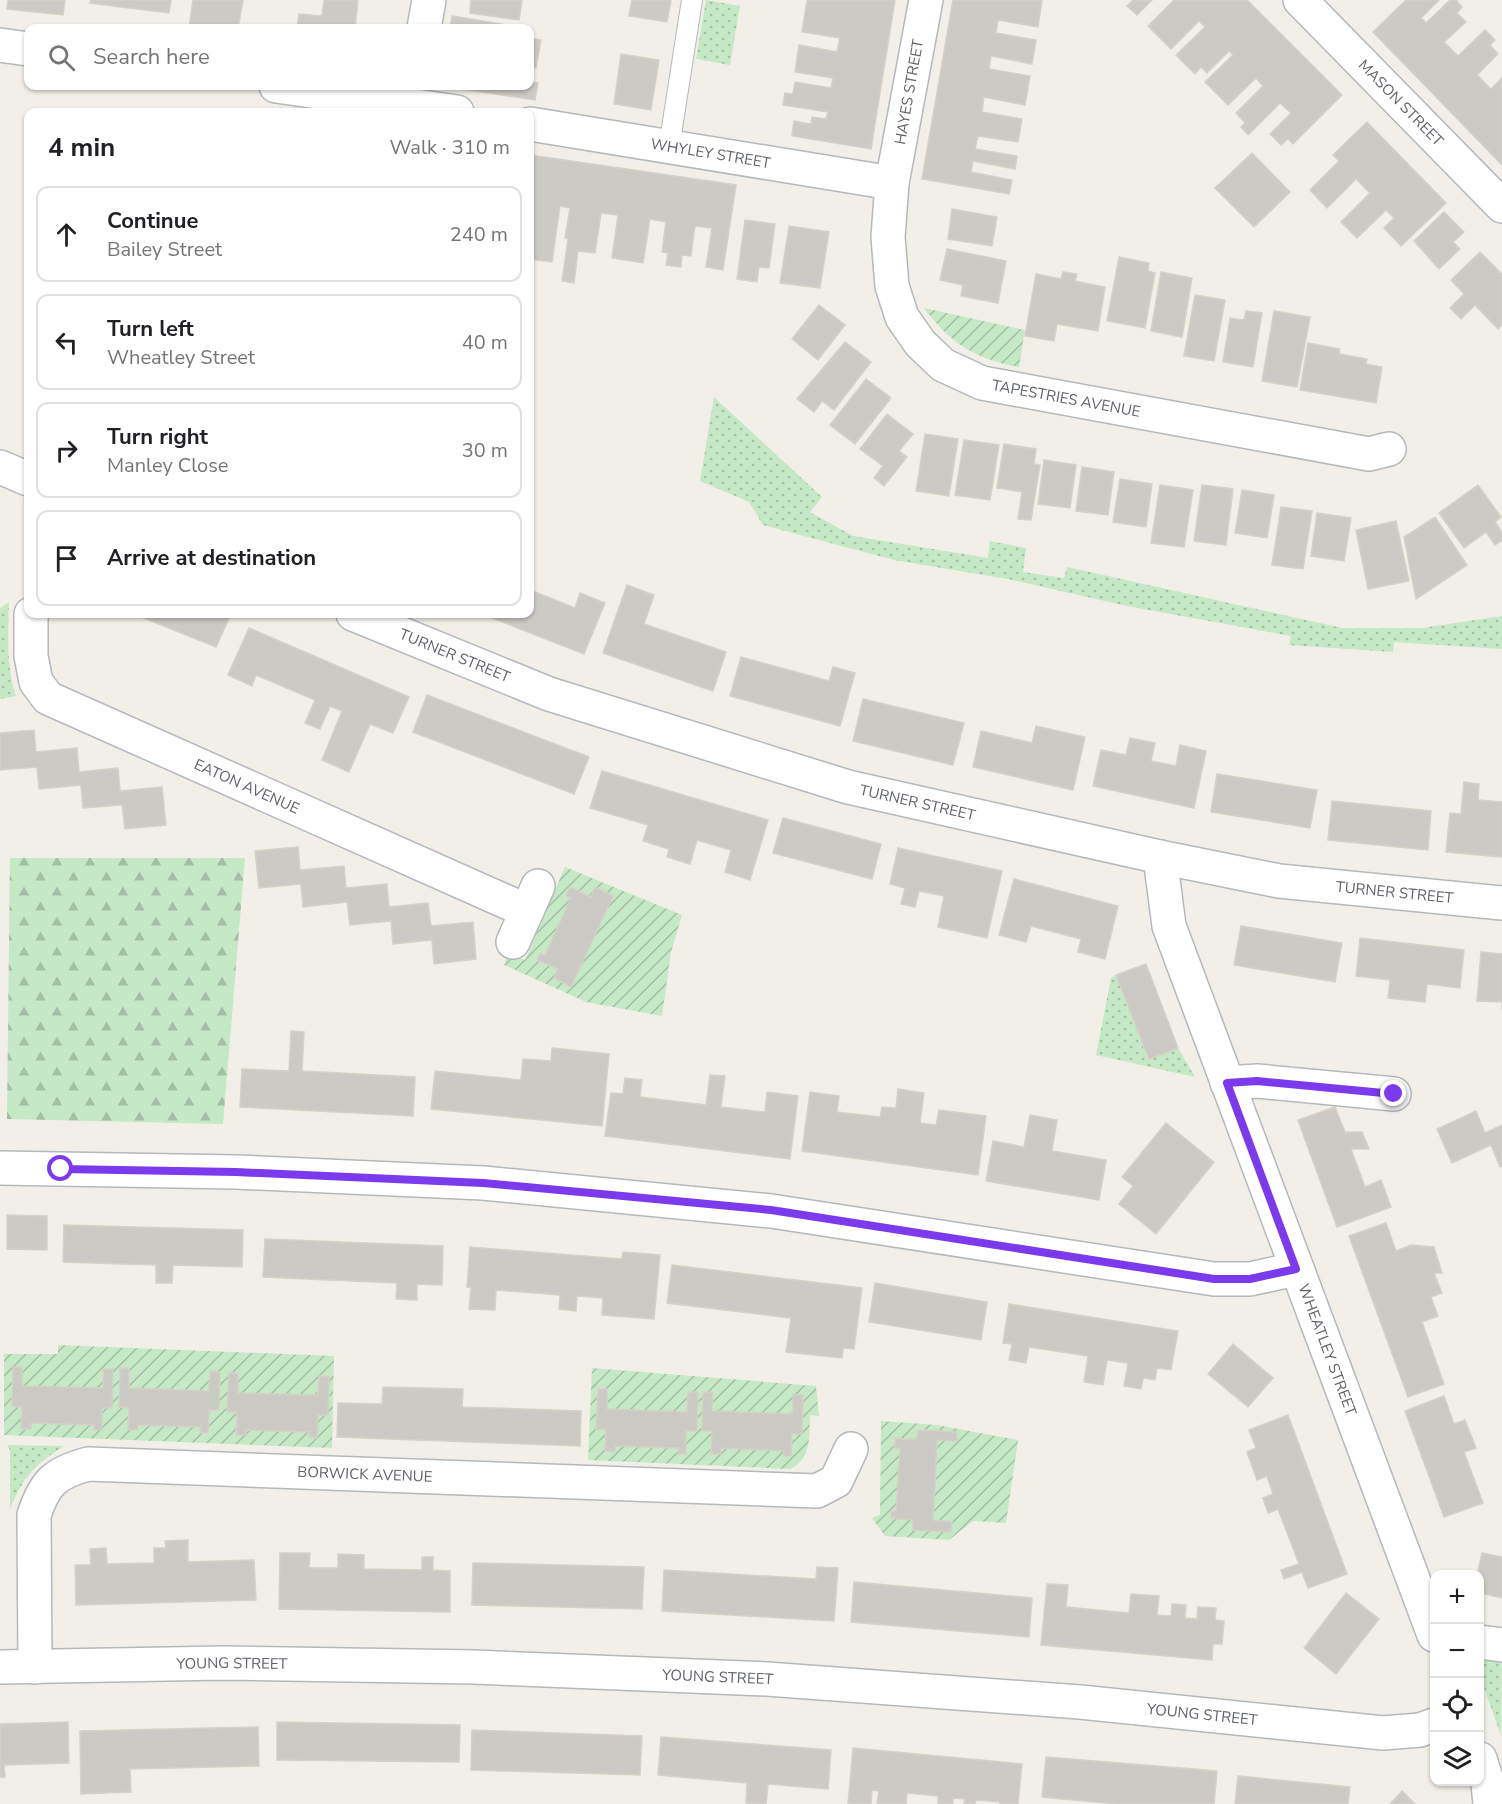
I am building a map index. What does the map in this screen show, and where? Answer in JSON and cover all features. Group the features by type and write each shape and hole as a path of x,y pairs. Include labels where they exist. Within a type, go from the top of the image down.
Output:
{"street":[{"path":"425,24 429,0"},
{"name":"HAYES STREET","path":"892,183 926,0"},
{"name":"MASON STREET","path":"1300,0 1502,206"},
{"path":"0,45 24,48"},
{"path":"337,90 413,95 447,108"},
{"name":"WHYLEY STREET","path":"534,125 892,183"},
{"name":"TAPESTRIES AVENUE","path":"892,183 888,237 892,286 902,317 920,343 943,365 981,383 1369,454 1389,449"},
{"path":"0,467 24,477"},
{"name":"EATON AVENUE","path":"31,618 31,656 36,682 48,698 532,898 513,942"},
{"name":"TURNER STREET","path":"363,618 549,694 848,787 1160,857 1279,881 1502,903"},
{"name":"WHEATLEY STREET","path":"1160,857 1169,926 1430,1624"},
{"path":"1227,1083 1257,1081 1394,1094"},
{"path":"0,1168 236,1172 483,1183 771,1210 1214,1279 1250,1279 1296,1269"},
{"name":"BORWICK AVENUE","path":"35,1667 34,1515 40,1497 52,1479 66,1470 88,1464 817,1491 836,1481 852,1449"},
{"path":"1484,1643 1502,1645"},
{"name":"YOUNG STREET","path":"0,1667 225,1663 474,1666 755,1678 1080,1702 1383,1733 1420,1730 1430,1726"}],"lane":[{"path":"669,147 692,0"}],"green space":[{"path":"706,0 740,6 730,65 696,59"},
{"path":"924,308 1025,330 1019,367 1003,364 965,348 944,331"},
{"path":"714,397 822,497 810,512 853,536 988,558 990,541 1026,548 1023,572 1064,578 1067,567 1342,628 1422,628 1502,616 1502,649 1394,642 1393,652 1289,645 1291,636 1127,606 1008,579 894,560 763,525 749,502 700,481"},
{"path":"9,602 9,662 16,696 0,699 0,608"},
{"path":"10,858 245,858 223,1124 7,1119"},
{"path":"565,867 682,915 671,952 662,1016 586,1002 504,965 508,954 525,960","holes":["570,888 591,897 595,888 613,896 571,986 554,978 558,969 537,960 540,953 545,955 571,898"]},
{"path":"1116,975 1148,1059 1178,1048 1195,1077 1096,1055 1111,978"},
{"path":"58,1345 334,1356 332,1448 4,1435 4,1354 58,1354","holes":["13,1367 22,1368 22,1386 103,1388 103,1369 113,1369 112,1407 102,1408 102,1430 94,1425 31,1423 31,1429 22,1429 22,1407 12,1406","120,1369 129,1369 129,1388 209,1391 210,1371 220,1372 219,1410 209,1410 201,1433 201,1427 138,1425 137,1430 128,1430 129,1408 119,1407","229,1373 238,1374 238,1393 318,1395 319,1376 329,1376 328,1415 246,1430 246,1435 237,1435 237,1412 227,1412"]},
{"path":"592,1368 816,1386 819,1416 810,1415 806,1453 797,1465 790,1469 588,1460","holes":["598,1389 607,1390 607,1409 687,1412 697,1431 686,1431 685,1454 679,1454 679,1448 615,1446 615,1451 606,1429 596,1428","703,1392 713,1392 712,1411 793,1414 793,1395 803,1395 802,1433 792,1434 791,1456 784,1456 784,1451 721,1448 712,1431 702,1431"]},
{"path":"881,1421 937,1425 1018,1440 1006,1523 973,1521 949,1540 885,1536 872,1518 880,1515","holes":["918,1430 957,1432 956,1441 937,1440 933,1520 952,1522 951,1532 913,1530 913,1520 891,1518 891,1511 896,1511 900,1448 894,1448 895,1438 917,1440"]},
{"path":"7,1445 64,1446 37,1466 25,1480 10,1509 10,1450"},
{"path":"1484,1649 1502,1651 1501,1736 1484,1687"}],"building":[{"path":"8,0 65,0 63,15 7,9"},
{"path":"91,0 171,0 169,13 90,3"},
{"path":"193,0 243,0 239,24 190,24"},
{"path":"324,0 358,0 355,24 298,24 299,14 322,16"},
{"path":"471,0 522,0 519,20 470,13"},
{"path":"632,0 671,0 667,22 629,16"},
{"path":"807,0 895,0 871,149 792,136 794,121 811,124 812,117 826,119 828,112 783,105 785,93 793,94 795,82 831,88 833,78 795,72 799,45 837,52 840,38 802,32"},
{"path":"953,0 1042,0 1038,27 998,20 996,33 1036,40 1032,64 991,56 989,69 1030,76 1025,105 984,97 982,112 1022,119 1018,142 978,136 975,149 1017,156 1015,169 973,161 971,172 1012,180 1009,194 922,179"},
{"path":"1133,0 1152,0 1137,15 1127,6"},
{"path":"1174,0 1247,0 1342,95 1293,144 1288,139 1281,145 1270,134 1291,113 1280,103 1248,135 1241,127 1245,123 1236,113 1263,86 1256,78 1228,105 1205,82 1233,55 1229,51 1207,73 1201,67 1195,74 1176,55 1205,27 1199,21 1171,49 1148,26"},
{"path":"1406,0 1439,0 1421,18 1426,23 1450,0 1456,0 1462,7 1457,13 1466,22 1444,42 1458,56 1485,30 1495,40 1490,45 1498,54 1477,75 1491,89 1502,78 1502,165 1373,32"},
{"path":"452,16 502,24 451,24"},
{"path":"534,39 541,40 536,68 534,68"},
{"path":"621,54 659,60 651,110 614,104"},
{"path":"534,82 538,83 535,100 469,90 534,90"},
{"path":"1367,122 1446,203 1401,246 1384,228 1394,218 1386,210 1357,238 1341,222 1370,193 1356,179 1327,208 1310,190 1339,161 1333,155"},
{"path":"1252,153 1290,192 1254,227 1215,188"},
{"path":"534,156 736,185 723,270 706,267 712,228 695,226 691,256 682,255 681,267 666,265 668,253 662,252 666,222 650,219 643,263 612,258 618,215 601,213 595,253 578,251 574,283 562,281 570,208 560,206 552,262 534,260"},
{"path":"952,209 997,217 992,246 948,239"},
{"path":"1444,212 1464,232 1453,242 1460,249 1439,269 1414,241"},
{"path":"745,220 775,224 769,268 759,267 757,282 737,279"},
{"path":"789,226 829,232 820,288 780,283"},
{"path":"947,249 1006,261 998,303 961,296 963,285 940,280"},
{"path":"1480,252 1502,274 1502,325 1498,329 1475,305 1461,319 1450,308 1464,294 1451,280"},
{"path":"1119,257 1149,263 1148,271 1155,273 1145,328 1107,321"},
{"path":"1063,272 1077,274 1075,281 1105,287 1098,331 1057,324 1054,341 1025,336 1036,274 1061,279"},
{"path":"1161,272 1192,278 1182,337 1151,331"},
{"path":"1195,295 1225,300 1214,361 1184,356"},
{"path":"819,305 845,325 818,360 792,339"},
{"path":"1246,311 1262,313 1253,367 1223,362 1230,318 1244,320"},
{"path":"1274,311 1310,317 1297,387 1262,381"},
{"path":"845,342 871,362 834,410 822,401 814,412 797,399"},
{"path":"1308,343 1340,349 1339,354 1367,359 1366,364 1382,367 1376,403 1300,390"},
{"path":"866,379 891,398 855,444 830,425"},
{"path":"887,414 913,434 899,451 907,457 884,486 874,478 883,466 860,449"},
{"path":"925,434 958,439 949,496 916,491"},
{"path":"964,440 999,445 990,500 955,495"},
{"path":"1004,444 1036,449 1034,464 1040,465 1031,520 1018,519 1022,492 997,488"},
{"path":"1044,460 1076,465 1070,508 1038,504"},
{"path":"1082,467 1114,472 1108,515 1076,511"},
{"path":"1120,479 1152,484 1146,527 1113,522"},
{"path":"1160,485 1193,490 1184,547 1151,543"},
{"path":"1202,485 1233,489 1226,545 1194,541"},
{"path":"1478,485 1501,517 1495,522 1502,532 1502,540 1495,545 1486,532 1464,548 1439,513"},
{"path":"1242,490 1274,495 1267,538 1235,533"},
{"path":"1281,507 1312,511 1303,569 1272,565"},
{"path":"1317,513 1351,518 1344,561 1311,556"},
{"path":"1435,517 1467,565 1416,599 1404,537"},
{"path":"1396,521 1409,581 1368,589 1356,530"},
{"path":"627,585 654,595 644,624 726,652 713,691 603,653"},
{"path":"534,592 575,608 580,593 605,603 584,654 492,618 534,618"},
{"path":"144,618 229,618 216,647"},
{"path":"249,628 409,697 393,733 370,724 349,772 322,760 342,711 330,706 320,729 305,723 315,700 256,675 252,686 228,675"},
{"path":"741,657 829,681 833,667 855,673 840,726 730,696"},
{"path":"427,695 589,757 574,794 413,732"},
{"path":"863,699 964,723 953,765 853,741"},
{"path":"1036,726 1085,737 1073,790 973,767 981,731 1032,743"},
{"path":"34,730 36,752 77,748 79,772 118,768 120,791 162,787 166,825 125,829 122,805 83,808 81,785 39,789 37,767 0,770 0,733"},
{"path":"1130,738 1155,743 1151,761 1176,766 1180,745 1206,751 1194,808 1093,786 1101,750 1126,755"},
{"path":"602,771 768,820 750,880 725,872 731,850 697,840 690,864 667,857 669,849 643,841 648,825 590,808"},
{"path":"1217,774 1317,790 1310,828 1211,812"},
{"path":"1464,782 1479,784 1478,800 1502,802 1502,857 1446,852 1450,813 1461,814"},
{"path":"1332,801 1431,811 1428,850 1328,840"},
{"path":"783,818 881,844 872,879 773,853"},
{"path":"298,847 300,870 344,866 346,888 387,884 389,907 428,903 431,926 473,922 476,959 434,964 432,940 393,944 391,921 350,925 347,902 303,907 301,884 259,888 255,851"},
{"path":"898,848 1002,871 987,938 938,927 944,896 919,891 915,907 901,904 905,888 890,884"},
{"path":"1014,879 1118,906 1105,959 1078,952 1081,939 1031,926 1026,942 999,935"},
{"path":"570,887 591,897 595,887 613,896 571,987 554,978 558,969 537,960 540,953 545,955 571,898 566,896"},
{"path":"1241,926 1342,943 1335,982 1234,965"},
{"path":"1360,938 1464,950 1460,988 1427,984 1425,1002 1388,998 1390,980 1356,976"},
{"path":"1481,952 1502,954 1502,1002 1477,1001"},
{"path":"1146,964 1178,1048 1149,1059 1116,975"},
{"path":"291,1031 304,1032 302,1071 415,1077 413,1116 240,1107 242,1069 289,1071"},
{"path":"552,1048 609,1054 602,1126 431,1109 435,1071 521,1080 523,1059 551,1061"},
{"path":"710,1075 725,1076 721,1107 765,1112 767,1092 798,1096 790,1159 605,1136 611,1093 623,1094 625,1078 642,1080 640,1097 706,1105"},
{"path":"898,1089 924,1093 920,1123 936,1125 939,1110 986,1116 978,1175 802,1151 810,1092 839,1096 837,1112 880,1117 882,1107 896,1108"},
{"path":"1335,1107 1345,1132 1362,1132 1369,1149 1351,1149 1365,1187 1381,1180 1391,1207 1337,1227 1298,1120"},
{"path":"1476,1111 1485,1133 1502,1125 1502,1166 1500,1167 1491,1145 1452,1163 1437,1129"},
{"path":"1030,1115 1057,1120 1052,1151 1106,1160 1099,1200 986,1181 993,1141 1024,1147"},
{"path":"1166,1123 1214,1162 1156,1234 1119,1204 1133,1186 1122,1177"},
{"path":"7,1215 47,1216 47,1250 7,1249"},
{"path":"1386,1223 1396,1251 1411,1245 1434,1247 1442,1273 1434,1273 1442,1293 1431,1297 1438,1316 1422,1322 1444,1384 1408,1397 1349,1236"},
{"path":"64,1225 243,1230 242,1267 173,1265 172,1283 156,1283 156,1265 63,1262"},
{"path":"265,1239 443,1246 442,1285 417,1284 417,1300 396,1299 397,1283 263,1277"},
{"path":"470,1247 622,1259 623,1252 660,1255 654,1319 602,1315 603,1298 577,1296 576,1311 559,1309 560,1295 496,1290 495,1310 469,1309 471,1288 467,1287"},
{"path":"672,1265 862,1288 854,1349 843,1348 842,1358 786,1352 791,1318 667,1303"},
{"path":"875,1283 987,1302 981,1340 869,1322"},
{"path":"1009,1304 1178,1331 1171,1370 1157,1368 1155,1380 1143,1378 1141,1389 1124,1386 1128,1363 1107,1360 1103,1385 1084,1382 1088,1356 1029,1347 1026,1363 1009,1360 1012,1344 1003,1343"},
{"path":"1233,1344 1273,1378 1248,1407 1208,1374"},
{"path":"13,1367 22,1367 22,1386 103,1388 103,1369 113,1369 112,1408 102,1408 102,1430 94,1430 94,1425 31,1423 31,1429 21,1429 22,1407 12,1406"},
{"path":"120,1368 129,1368 129,1388 209,1391 210,1371 220,1372 219,1410 209,1410 208,1433 200,1433 201,1427 138,1425 137,1430 128,1430 129,1408 119,1407"},
{"path":"229,1373 238,1373 238,1393 318,1395 319,1376 329,1376 328,1415 318,1415 317,1438 309,1437 309,1432 246,1430 246,1435 236,1435 237,1412 227,1412"},
{"path":"383,1387 463,1389 462,1407 581,1411 580,1446 337,1437 338,1403 382,1404"},
{"path":"598,1389 607,1389 607,1409 687,1412 688,1392 698,1392 697,1431 686,1431 686,1454 678,1454 679,1448 615,1446 615,1452 605,1451 606,1429 596,1429"},
{"path":"703,1392 713,1392 712,1411 793,1414 793,1395 803,1395 802,1434 792,1434 791,1456 784,1456 784,1451 721,1448 721,1454 711,1454 712,1431 702,1431"},
{"path":"1444,1396 1454,1424 1465,1420 1476,1448 1464,1452 1483,1503 1444,1517 1405,1411"},
{"path":"1288,1415 1347,1574 1308,1588 1302,1572 1284,1579 1281,1570 1299,1564 1278,1509 1268,1513 1263,1498 1273,1494 1267,1476 1257,1480 1247,1452 1256,1448 1249,1430"},
{"path":"918,1430 957,1432 957,1441 937,1440 933,1520 952,1522 951,1532 913,1530 913,1520 891,1518 891,1511 896,1511 900,1448 894,1448 895,1438 917,1440"},
{"path":"188,1540 188,1562 254,1560 256,1600 76,1605 75,1565 91,1565 90,1549 106,1548 107,1564 154,1563 154,1548 166,1548 165,1541"},
{"path":"280,1553 310,1553 309,1568 338,1568 338,1554 364,1555 364,1569 422,1570 422,1557 433,1557 433,1570 450,1571 450,1612 279,1609"},
{"path":"1482,1553 1502,1557 1502,1598 1484,1594 1484,1570 1478,1570"},
{"path":"473,1563 644,1567 642,1609 472,1605"},
{"path":"817,1567 838,1568 834,1621 662,1611 664,1570 816,1579"},
{"path":"854,1582 1032,1598 1029,1637 851,1622"},
{"path":"1047,1584 1068,1585 1066,1607 1129,1613 1131,1594 1159,1596 1157,1615 1171,1616 1172,1604 1186,1605 1185,1618 1197,1619 1198,1607 1216,1608 1215,1620 1224,1621 1222,1644 1213,1644 1212,1660 1041,1645"},
{"path":"1346,1593 1379,1619 1336,1674 1304,1648"},
{"path":"68,1722 69,1763 4,1765 5,1777 0,1777 0,1724"},
{"path":"277,1722 460,1725 459,1762 277,1760"},
{"path":"258,1727 259,1766 130,1769 131,1792 81,1794 80,1731"},
{"path":"472,1730 642,1736 640,1775 471,1770"},
{"path":"661,1737 831,1750 828,1789 768,1784 766,1804 746,1803 747,1783 658,1775"},
{"path":"853,1748 1022,1764 1018,1804 976,1800 975,1804 964,1804 965,1799 953,1798 953,1804 938,1804 938,1796 907,1793 906,1804 877,1804 879,1791 872,1790 871,1804 848,1804"},
{"path":"1046,1757 1217,1771 1214,1804 1116,1804 1042,1797"},
{"path":"1238,1776 1350,1787 1348,1804 1235,1804"},
{"path":"1402,1791 1415,1804 1390,1804"}],"route":[{"path":"61,1169 236,1172 483,1183 771,1210 1214,1279 1250,1279 1296,1269 1227,1083 1257,1081 1394,1094"}]}
